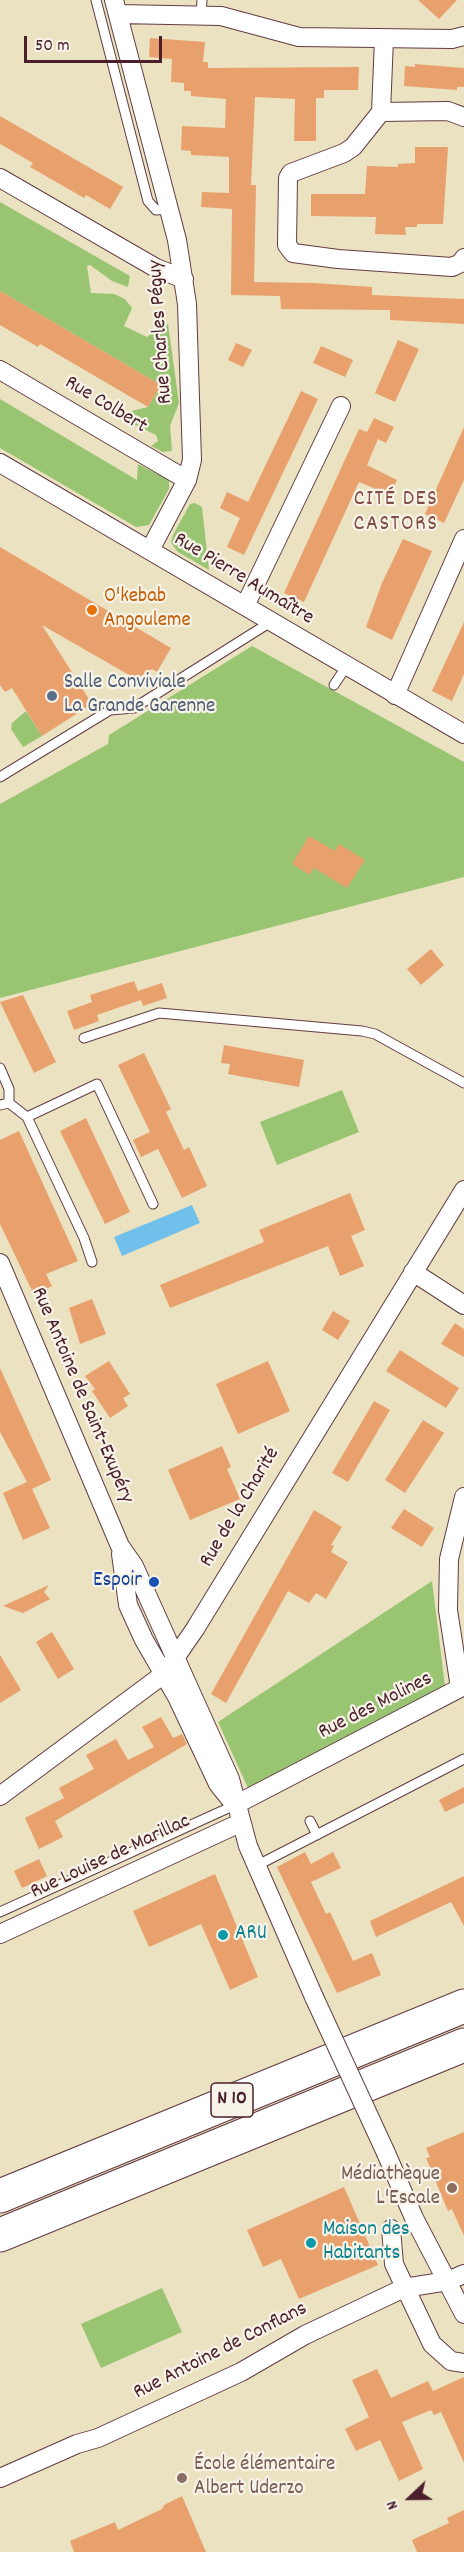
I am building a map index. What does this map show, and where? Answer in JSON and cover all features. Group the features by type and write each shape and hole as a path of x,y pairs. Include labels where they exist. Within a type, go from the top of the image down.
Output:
{"highway":[{"name":"N 10","path":"0,2196 464,2006"},
{"name":"N 10","path":"0,2235 464,2045"}],"street":[{"name":"Rue Charles Péguy","path":"116,7 169,209 184,279 193,436 192,460 188,480 150,550"},
{"path":"116,7 201,7 221,16 299,37 452,39 464,36"},
{"path":"384,39 381,112 353,147 344,153 291,173 288,178 286,245 293,253 452,267 461,263 464,258"},
{"path":"381,112 448,111 464,117"},
{"path":"0,178 156,268 184,279"},
{"name":"Rue Colbert","path":"0,370 188,480"},
{"path":"245,606 341,406"},
{"name":"Rue Pierre Aumaître","path":"0,464 245,606 269,623 464,734"},
{"path":"395,695 464,539"},
{"name":"Rue de la Charité","path":"0,1796 169,1667 464,1190"},
{"path":"413,1272 464,1305"},
{"name":"Rue Antoine de Saint-Exupéry","path":"3,1275 120,1546 134,1566 169,1667 230,1779 240,1823 256,1866 314,1997 414,2218 456,2278 464,2314"},
{"name":"Rue des Molines","path":"235,1804 462,1688 448,1610 449,1559 464,1497"},
{"name":"Rue Louise de Marillac","path":"0,1934 240,1823"},
{"path":"391,2229 394,2264 432,2344 451,2361 464,2363"},
{"name":"Rue Antoine de Conflans","path":"0,2478 77,2444 98,2438 241,2372 305,2335 404,2288 456,2278"}],"lane":[{"path":"96,0 148,201 156,210 169,209"},
{"path":"0,777 110,710 135,708 269,623"},
{"path":"334,686 346,667"},
{"path":"84,1038 159,1012 362,1031 375,1034 464,1083"},
{"path":"0,1068 9,1089 4,1104 27,1116 84,1238 92,1262"},
{"path":"27,1116 97,1084 153,1204"},
{"path":"256,1866 464,1759"},
{"path":"0,1912 235,1804"},
{"path":"310,1821 317,1834"}],"green space":[{"path":"0,202 130,276 128,287 112,281 90,265 87,266 91,293 114,294 125,299 132,308 124,326 147,337 168,324 179,403 170,426 172,451 163,452 151,446 158,441 156,435 115,415 148,407 161,385 0,291"},
{"path":"0,399 137,480 138,464 169,480 169,489 149,525 136,527 0,448"},
{"path":"195,503 202,507 209,570 178,552 171,543 190,504"},
{"path":"252,646 464,762 464,877 0,998 0,804 108,744 109,735"},
{"path":"26,711 42,736 23,747 11,729 12,723"},
{"path":"342,1090 359,1132 277,1165 260,1122"},
{"path":"432,1581 445,1686 248,1788 218,1722"},
{"path":"162,2288 182,2332 101,2368 81,2324"}],"water":[{"path":"192,1205 200,1223 122,1256 114,1237"}],"building":[{"path":"418,0 457,0 439,19"},
{"path":"150,38 205,42 203,62 208,62 208,68 359,67 358,90 324,90 324,98 316,98 316,141 294,141 295,99 255,97 251,185 256,185 254,282 372,287 372,295 464,299 464,324 390,320 390,310 281,309 280,296 231,295 232,209 201,207 202,192 229,193 229,157 191,155 191,151 181,150 182,126 225,128 226,99 191,96 191,91 184,91 184,83 171,82 172,59 149,57"},
{"path":"415,64 464,68 464,87 457,87 457,90 404,86 405,66 415,67"},
{"path":"0,116 123,187 110,209 86,195 84,198 30,167 33,163 0,144"},
{"path":"415,147 448,147 443,224 417,224 417,227 405,227 406,235 375,234 376,217 311,216 311,194 365,194 367,166 398,167 398,164 415,163"},
{"path":"0,291 161,385 148,407 40,344 38,347 0,325"},
{"path":"398,340 419,349 395,402 375,393"},
{"path":"236,343 252,350 243,367 228,360"},
{"path":"321,346 353,360 345,377 313,363"},
{"path":"301,391 318,399 244,555 227,547 240,518 220,508 227,492 248,502"},
{"path":"374,418 394,427 386,443 378,439 367,465 397,480 390,495 359,482 304,602 284,593 359,429 367,432"},
{"path":"464,427 464,480 444,523 425,514"},
{"path":"403,539 432,551 392,640 366,627 382,583"},
{"path":"0,547 171,648 157,672 152,669 136,679 42,625 92,704 42,736 12,688 5,692 0,685"},
{"path":"464,622 464,674 452,701 432,691"},
{"path":"309,836 335,851 339,844 365,860 347,888 314,868 310,875 292,864"},
{"path":"431,949 444,965 421,985 407,969"},
{"path":"134,981 138,991 162,983 167,998 143,1006 141,1000 97,1015 99,1021 74,1030 67,1011 92,1002 90,995"},
{"path":"23,995 56,1062 34,1073 0,1002"},
{"path":"224,1045 304,1060 299,1087 228,1074 230,1064 221,1063"},
{"path":"144,1053 171,1109 166,1112 184,1150 189,1147 207,1186 182,1198 158,1149 141,1157 133,1140 150,1132 118,1065"},
{"path":"86,1118 130,1212 105,1224 60,1131"},
{"path":"19,1131 78,1261 46,1274 52,1286 34,1295 0,1224 0,1140"},
{"path":"350,1193 365,1230 351,1236 364,1266 340,1276 328,1246 170,1308 160,1285 264,1242 259,1230"},
{"path":"92,1299 106,1334 80,1344 69,1308"},
{"path":"333,1311 350,1321 338,1340 322,1330"},
{"path":"455,1323 464,1329 464,1357 441,1344"},
{"path":"400,1350 459,1388 446,1408 386,1371"},
{"path":"109,1361 130,1394 123,1398 128,1406 110,1418 92,1391 95,1389 85,1376"},
{"path":"268,1361 290,1411 238,1434 216,1384"},
{"path":"0,1368 51,1480 32,1489 50,1528 23,1540 3,1493 27,1482 0,1432"},
{"path":"374,1401 390,1410 348,1482 332,1473"},
{"path":"423,1420 444,1433 405,1493 385,1480"},
{"path":"222,1446 231,1467 227,1469 240,1499 190,1520 168,1470"},
{"path":"404,1509 434,1528 422,1547 391,1528"},
{"path":"314,1510 342,1527 331,1545 334,1546 331,1552 348,1562 326,1599 316,1593 309,1603 288,1591 226,1703 211,1694"},
{"path":"49,1585 44,1592 50,1599 23,1613 3,1606"},
{"path":"52,1632 74,1669 58,1679 36,1642"},
{"path":"0,1655 21,1690 0,1703"},
{"path":"161,1717 173,1738 182,1734 187,1744 55,1821 63,1837 39,1849 25,1818 64,1798 59,1788 94,1769 86,1755 116,1739 128,1760 154,1747 142,1727"},
{"path":"464,1787 464,1803 445,1812 439,1800"},
{"path":"305,1852 311,1864 333,1852 341,1868 311,1882 326,1914 330,1912 353,1961 372,1953 381,1975 337,1993 277,1867"},
{"path":"39,1859 47,1876 22,1888 14,1871"},
{"name":"ARU","path":"215,1874 258,1977 230,1990 201,1924 149,1947 133,1911"},
{"path":"464,1876 464,1926 451,1902 376,1937 370,1921"},
{"path":"464,2132 464,2236 452,2209 448,2211 426,2158 430,2157 426,2148"},
{"name":"Maison des Habitants","path":"344,2187 378,2265 299,2299 281,2259 263,2267 247,2230"},
{"path":"377,2369 391,2398 428,2381 433,2391 464,2377 464,2463 441,2412 434,2415 431,2410 402,2422 423,2469 399,2481 380,2440 356,2451 345,2429 369,2417 352,2380"},
{"path":"182,2496 206,2552 74,2552 70,2541 115,2522 118,2530 162,2509 164,2505"},
{"path":"464,2510 464,2552 417,2552 412,2540 449,2523 447,2518"}],"place":[{"name":"O'kebab Angouleme","path":"92,610"},
{"name":"Salle Conviviale La Grande Garenne","path":"52,696"},
{"name":"Espoir","path":"154,1582"},
{"name":"ARU","path":"223,1935"},
{"name":"Médiathèque L'Escale","path":"452,2188"},
{"name":"Maison des Habitants","path":"311,2243"},
{"name":"École élémentaire Albert Uderzo","path":"182,2478"}],"district":[{"name":"CITÉ DES CASTORS","path":"396,514"}]}
